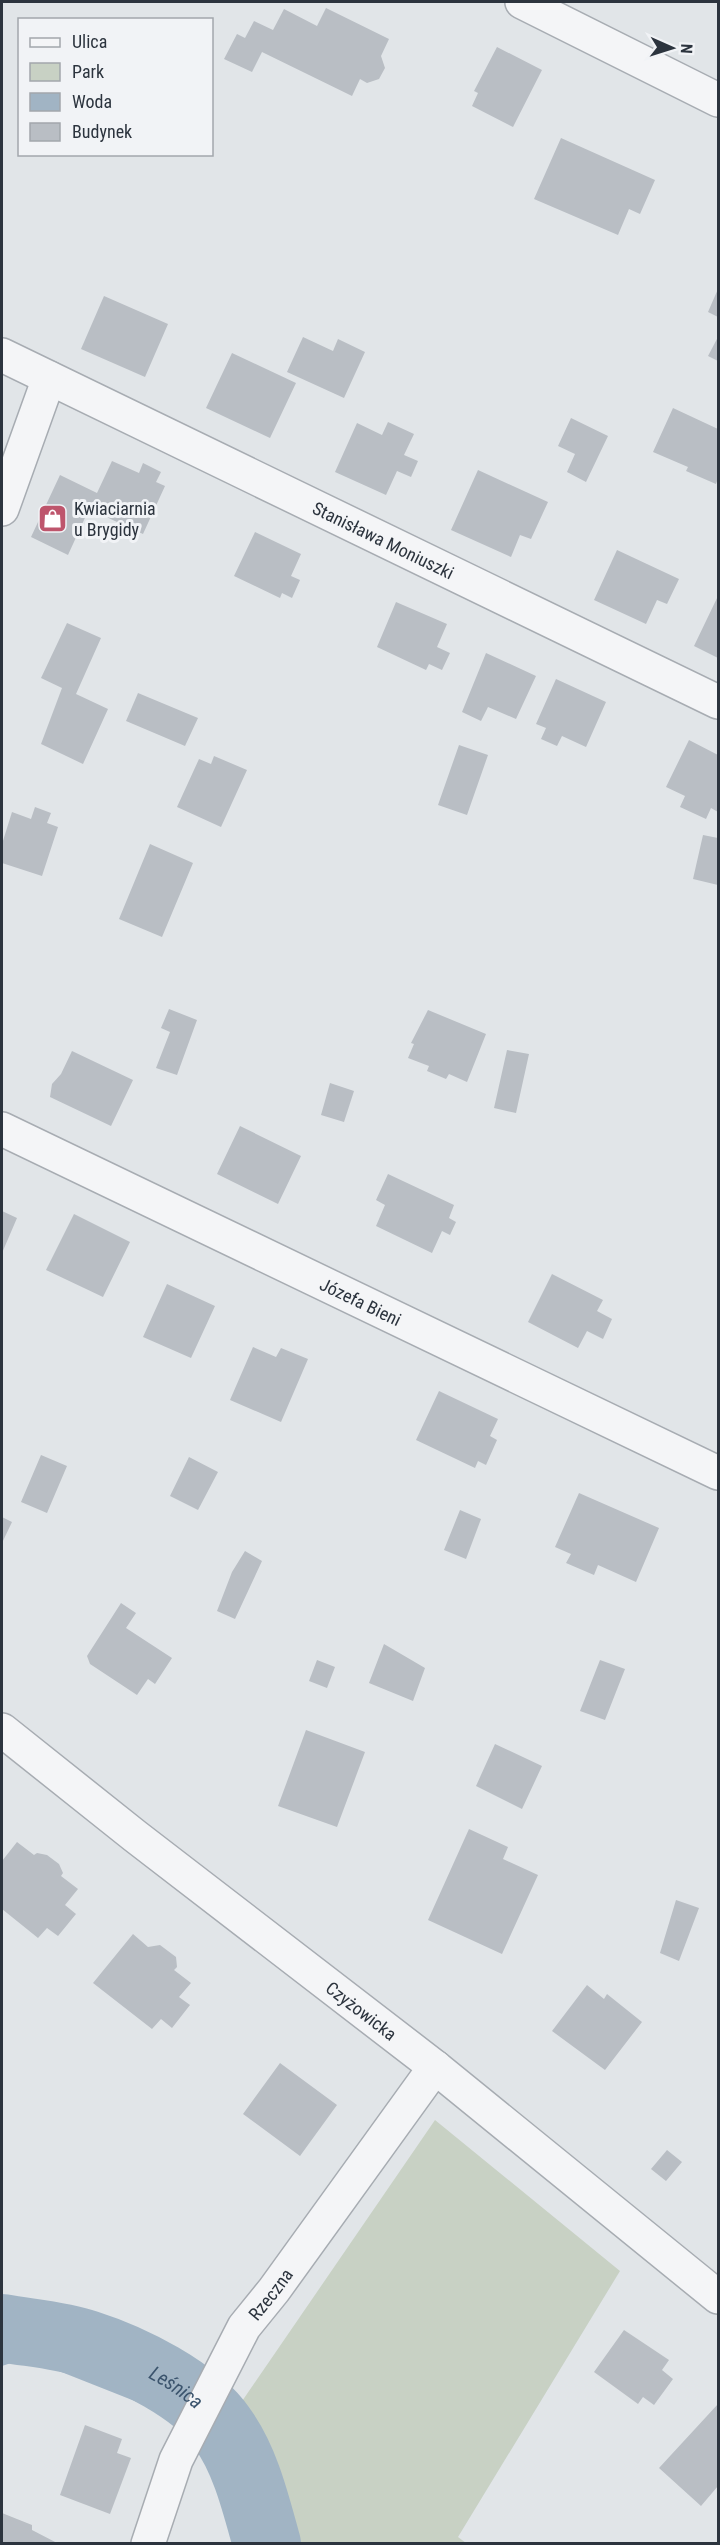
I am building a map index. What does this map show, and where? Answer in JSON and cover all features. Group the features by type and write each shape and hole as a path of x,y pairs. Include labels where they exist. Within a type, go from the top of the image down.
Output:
{"street":[{"path":"522,2 718,100"},
{"name":"Stanisława Moniuszki","path":"2,355 718,702"},
{"path":"2,509 49,378"},
{"name":"Józefa Bieni","path":"2,1129 718,1473"},
{"name":"Czyżowicka","path":"2,1730 135,1836 435,2067 718,2297"},
{"name":"Rzeczna","path":"148,2544 176,2460 226,2358 244,2327 274,2290 435,2067"}],"green space":[{"path":"435,2120 620,2271 458,2537 466,2543 284,2543 250,2430 236,2410"}],"water":[{"path":"2,2314 112,2334 146,2334 193,2363 165,2413 26,2358 2,2366"},
{"path":"233,2414 251,2441 281,2543 254,2543 232,2470 214,2450"}],"building":[{"path":"326,8 389,39 381,56 385,68 379,79 367,83 360,79 352,96 262,52 252,72 224,59 237,34 245,38 254,21 273,30 284,9 317,26"},
{"path":"497,47 542,70 513,127 472,106 478,93 474,91"},
{"path":"561,138 655,180 640,214 629,209 618,235 534,199"},
{"path":"718,289 718,317 708,312"},
{"path":"104,296 168,324 145,377 81,349"},
{"path":"303,337 333,351 338,339 365,352 344,398 287,372"},
{"path":"718,337 718,361 708,356"},
{"path":"232,353 296,383 270,438 206,408"},
{"path":"673,408 718,429 716,484 686,471 688,467 653,452"},
{"path":"571,418 608,436 586,482 567,472 575,454 558,446"},
{"path":"388,422 414,434 404,455 418,461 411,477 397,471 386,495 335,472 357,423 382,435"},
{"path":"112,461 139,473 143,463 161,472 156,482 165,486 143,534 89,509 68,555 31,537 60,475 97,493"},
{"path":"478,470 548,502 531,539 520,535 511,557 451,530"},
{"path":"255,532 301,554 291,576 300,580 292,598 282,593 280,598 234,576"},
{"path":"617,550 679,579 667,604 657,600 646,624 594,600"},
{"path":"718,596 718,658 694,646"},
{"path":"396,602 447,624 437,647 450,653 442,670 429,664 426,670 377,647"},
{"path":"67,623 101,638 76,694 108,709 83,764 41,744 62,688 41,678"},
{"path":"486,653 536,676 516,719 488,707 481,721 462,712"},
{"path":"556,679 606,702 586,747 562,736 557,746 541,739 546,728 536,724"},
{"path":"138,693 198,718 185,746 126,721"},
{"path":"689,740 718,755 718,812 711,808 706,819 680,807 685,796 666,787"},
{"path":"459,745 488,755 467,815 438,805"},
{"path":"214,756 247,770 221,827 177,807 199,759 211,764"},
{"path":"35,807 51,813 47,823 58,827 42,876 2,863 2,844 12,812 31,819"},
{"path":"703,835 718,838 718,885 693,879"},
{"path":"150,844 193,863 162,937 119,919"},
{"path":"169,1009 197,1020 177,1075 156,1068 170,1032 161,1028"},
{"path":"428,1010 486,1034 467,1082 449,1074 446,1079 427,1071 429,1066 408,1058 414,1044 411,1043"},
{"path":"507,1050 529,1054 516,1113 494,1108"},
{"path":"72,1051 133,1080 111,1126 50,1097 52,1084 61,1074"},
{"path":"330,1083 354,1091 344,1122 321,1115"},
{"path":"240,1126 301,1156 278,1204 217,1174"},
{"path":"388,1174 454,1205 449,1218 456,1222 450,1235 442,1231 432,1253 376,1226 385,1205 376,1200"},
{"path":"2,1211 17,1218 2,1253"},
{"path":"74,1214 130,1242 103,1297 46,1270"},
{"path":"552,1274 603,1300 597,1311 612,1319 603,1339 587,1331 578,1348 528,1322"},
{"path":"167,1284 215,1306 191,1358 143,1337"},
{"path":"253,1347 276,1357 281,1348 308,1359 281,1422 230,1400"},
{"path":"439,1391 498,1419 490,1436 497,1440 486,1465 478,1461 475,1468 416,1440"},
{"path":"41,1455 67,1466 47,1513 21,1502"},
{"path":"189,1457 218,1472 198,1510 170,1496"},
{"path":"579,1493 659,1528 636,1582 598,1565 594,1575 566,1563 571,1554 555,1547"},
{"path":"460,1510 481,1519 466,1559 444,1550"},
{"path":"2,1517 12,1522 2,1543"},
{"path":"245,1551 262,1561 235,1619 217,1611 232,1572"},
{"path":"121,1603 136,1613 126,1628 172,1658 155,1684 148,1679 137,1695 90,1664 87,1656"},
{"path":"384,1644 425,1668 413,1701 369,1683"},
{"path":"317,1660 335,1667 327,1688 309,1681"},
{"path":"600,1660 625,1669 605,1720 580,1711"},
{"path":"306,1730 365,1752 337,1827 278,1806"},
{"path":"495,1744 542,1766 522,1809 476,1786"},
{"path":"469,1829 508,1847 503,1859 538,1875 502,1954 428,1920"},
{"path":"17,1842 34,1855 37,1853 47,1855 59,1864 63,1873 61,1876 78,1889 65,1905 76,1914 58,1936 47,1928 38,1938 2,1909 2,1861"},
{"path":"676,1900 699,1908 679,1961 660,1953"},
{"path":"133,1934 148,1947 160,1945 176,1957 177,1967 174,1970 191,1983 179,1997 190,2005 172,2028 161,2019 152,2029 93,1983"},
{"path":"587,1985 604,1999 607,1994 642,2022 605,2070 552,2031"},
{"path":"280,2063 337,2105 300,2156 243,2114"},
{"path":"667,2150 682,2162 666,2181 651,2169"},
{"path":"624,2330 669,2360 662,2370 673,2379 654,2405 643,2397 638,2404 594,2372"},
{"path":"718,2404 718,2486 701,2506 659,2468"},
{"path":"85,2425 122,2439 117,2453 131,2458 110,2514 60,2495"},
{"path":"2,2513 32,2525 32,2530 59,2544 2,2544"}],"waterway":[{"name":"Leśnica","path":"2,2328 66,2338 104,2350 161,2377 196,2401 222,2428 238,2455 267,2544"}],"place":[{"name":"Kwiaciarnia u Brygidy","path":"53,518"}]}
